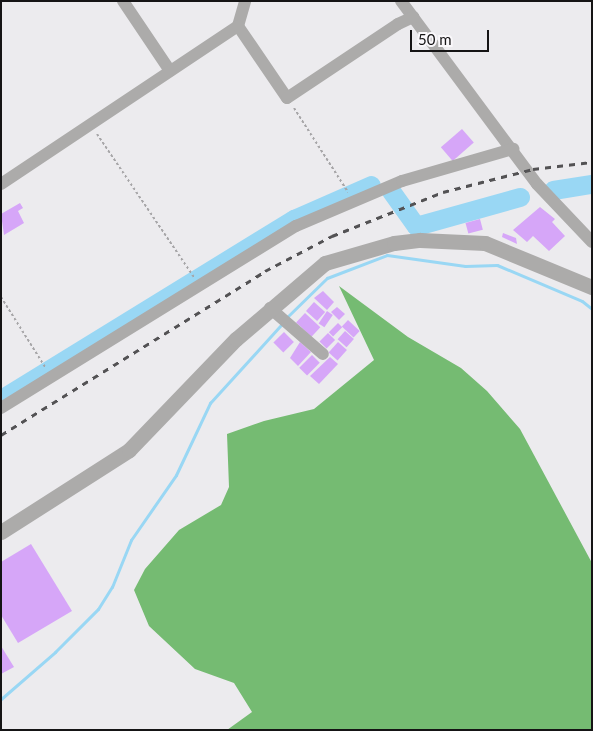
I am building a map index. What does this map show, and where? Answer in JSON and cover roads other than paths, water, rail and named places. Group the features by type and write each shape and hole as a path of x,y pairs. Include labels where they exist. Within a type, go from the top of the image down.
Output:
{"street":[{"path":"123,1 170,71"},
{"path":"1,184 238,26 245,1"},
{"path":"401,1 513,149 537,184 592,242"},
{"path":"238,26 287,98 398,24 413,17"},
{"path":"1,408 296,226 402,181 513,149"},
{"path":"1,532 129,450 270,308 325,263 394,243 420,240 485,243 592,287"},
{"path":"270,308 324,354"}],"waterway":[{"path":"553,190 592,184"},
{"path":"1,399 294,219 371,185"},
{"path":"391,191 416,226 520,197"},
{"path":"285,319 327,278 387,255 465,266 497,265 582,301 592,309"},
{"path":"1,699 55,652 98,609 112,587 131,540 176,475 210,403 282,324"}],"railway":[{"path":"1,435 265,271 332,236 443,192 533,169 592,162"}]}
